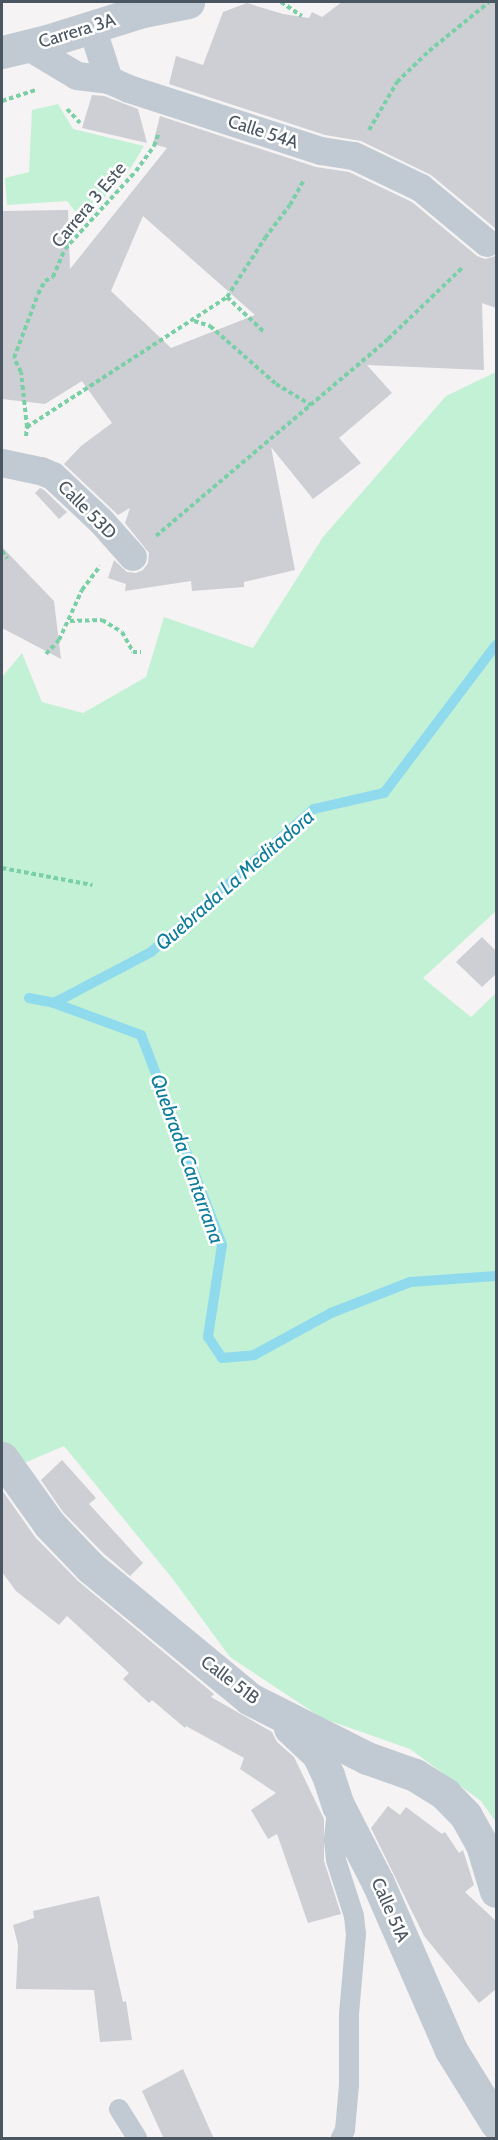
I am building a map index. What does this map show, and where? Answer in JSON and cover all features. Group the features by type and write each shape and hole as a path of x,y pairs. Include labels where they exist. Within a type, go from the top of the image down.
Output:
{"street":[{"name":"Carrera 3A","path":"14,49 143,11 188,2"},
{"path":"92,27 109,80"},
{"name":"Calle 54A","path":"14,49 77,76 109,80 129,90 321,151 354,156 421,188 487,243"},
{"name":"Calle 53D","path":"11,465 53,476 134,557"},
{"name":"Calle 51B","path":"2,1458 49,1524 90,1567 250,1699 367,1758 415,1775 445,1794 466,1816 482,1845 496,1891"},
{"name":"Calle 51A","path":"269,1709 318,1754 338,1805 378,1883 451,2050 496,2123"}],"lane":[{"path":"338,1805 334,1840 336,1860 354,1916 356,1934 349,2014 349,2085 345,2130 341,2139"},
{"path":"119,2109 137,2139"}],"path":[{"path":"281,2 302,16"},
{"path":"354,156 397,82 429,51 489,2"},
{"name":"Carrera 3 Este","path":"11,465 27,427 21,372 14,358 38,294 45,281 53,276 65,249 136,171 154,146 171,102"},
{"path":"27,427 227,297 265,238 290,206 321,151"},
{"path":"134,557 388,339 487,243"},
{"path":"227,297 265,333"},
{"path":"193,321 210,326 276,384 311,405"},
{"path":"46,654 59,640 82,590 100,568 106,527"},
{"path":"2,552 7,558"},
{"path":"69,621 102,620 122,632 133,652 141,652"},
{"path":"2,868 92,885"}],"green space":[{"path":"58,104 73,129 144,146 130,169 83,221 67,201 7,205 5,178 29,172 32,110"},
{"path":"496,372 496,911 423,978 471,1017 496,993 496,1822 481,1801 410,1749 322,1718 230,1657 172,1578 64,1446 22,1464 2,1441 2,677 22,653 42,702 83,713 146,677 164,617 253,648 323,537 446,396"}],"building":[{"path":"342,2 496,2 496,229 431,175 361,141 325,135 169,84 176,56 203,65 223,12 247,3 283,14 309,18 312,12 322,17"},
{"path":"92,95 104,96 138,109 147,143 82,128"},
{"path":"160,116 316,167 349,172 412,202 477,256 485,259 496,256 496,308 482,303 484,370 367,365 392,393 339,438 361,463 313,499 271,447 295,570 244,582 244,587 192,591 191,581 125,591 126,584 108,578 114,560 127,572 136,573 143,570 148,563 149,553 125,523 130,508 118,515 64,464 81,446 112,423 82,381 45,404 2,399 2,211 68,210 70,269 167,148 153,144","holes":["143,216 255,315 171,348 111,291"]},
{"path":"40,488 67,512 59,519 35,493"},
{"path":"2,547 54,601 61,659 2,628"},
{"path":"482,937 496,951 496,974 482,987 456,962"},
{"path":"62,1460 96,1498 89,1504 143,1563 130,1576 103,1553 63,1512 41,1480"},
{"path":"2,1490 35,1537 78,1581 214,1694 211,1697 272,1732 277,1742 294,1757 324,1819 324,1861 341,1914 308,1923 277,1834 268,1839 251,1810 276,1793 240,1769 244,1758 186,1726 185,1728 152,1700 149,1703 123,1679 129,1673 67,1616 59,1625 16,1591 2,1572"},
{"path":"388,1806 400,1815 406,1807 442,1834 445,1832 459,1853 463,1850 474,1885 465,1892 496,1921 496,1989 479,2003 424,1936 371,1828"},
{"path":"99,1896 123,2002 126,2001 132,2040 100,2042 94,1990 16,1989 18,1945 13,1925 34,1918 33,1911"},
{"path":"183,2069 214,2139 164,2139 142,2091"}],"waterway":[{"name":"Quebrada La Meditadora","path":"54,1003 151,952 314,809 384,793 496,645"},
{"name":"Quebrada Cantarrana","path":"29,998 54,1003 141,1035 222,1245 208,1337 222,1358 254,1355 331,1313 410,1282 496,1276"}]}
